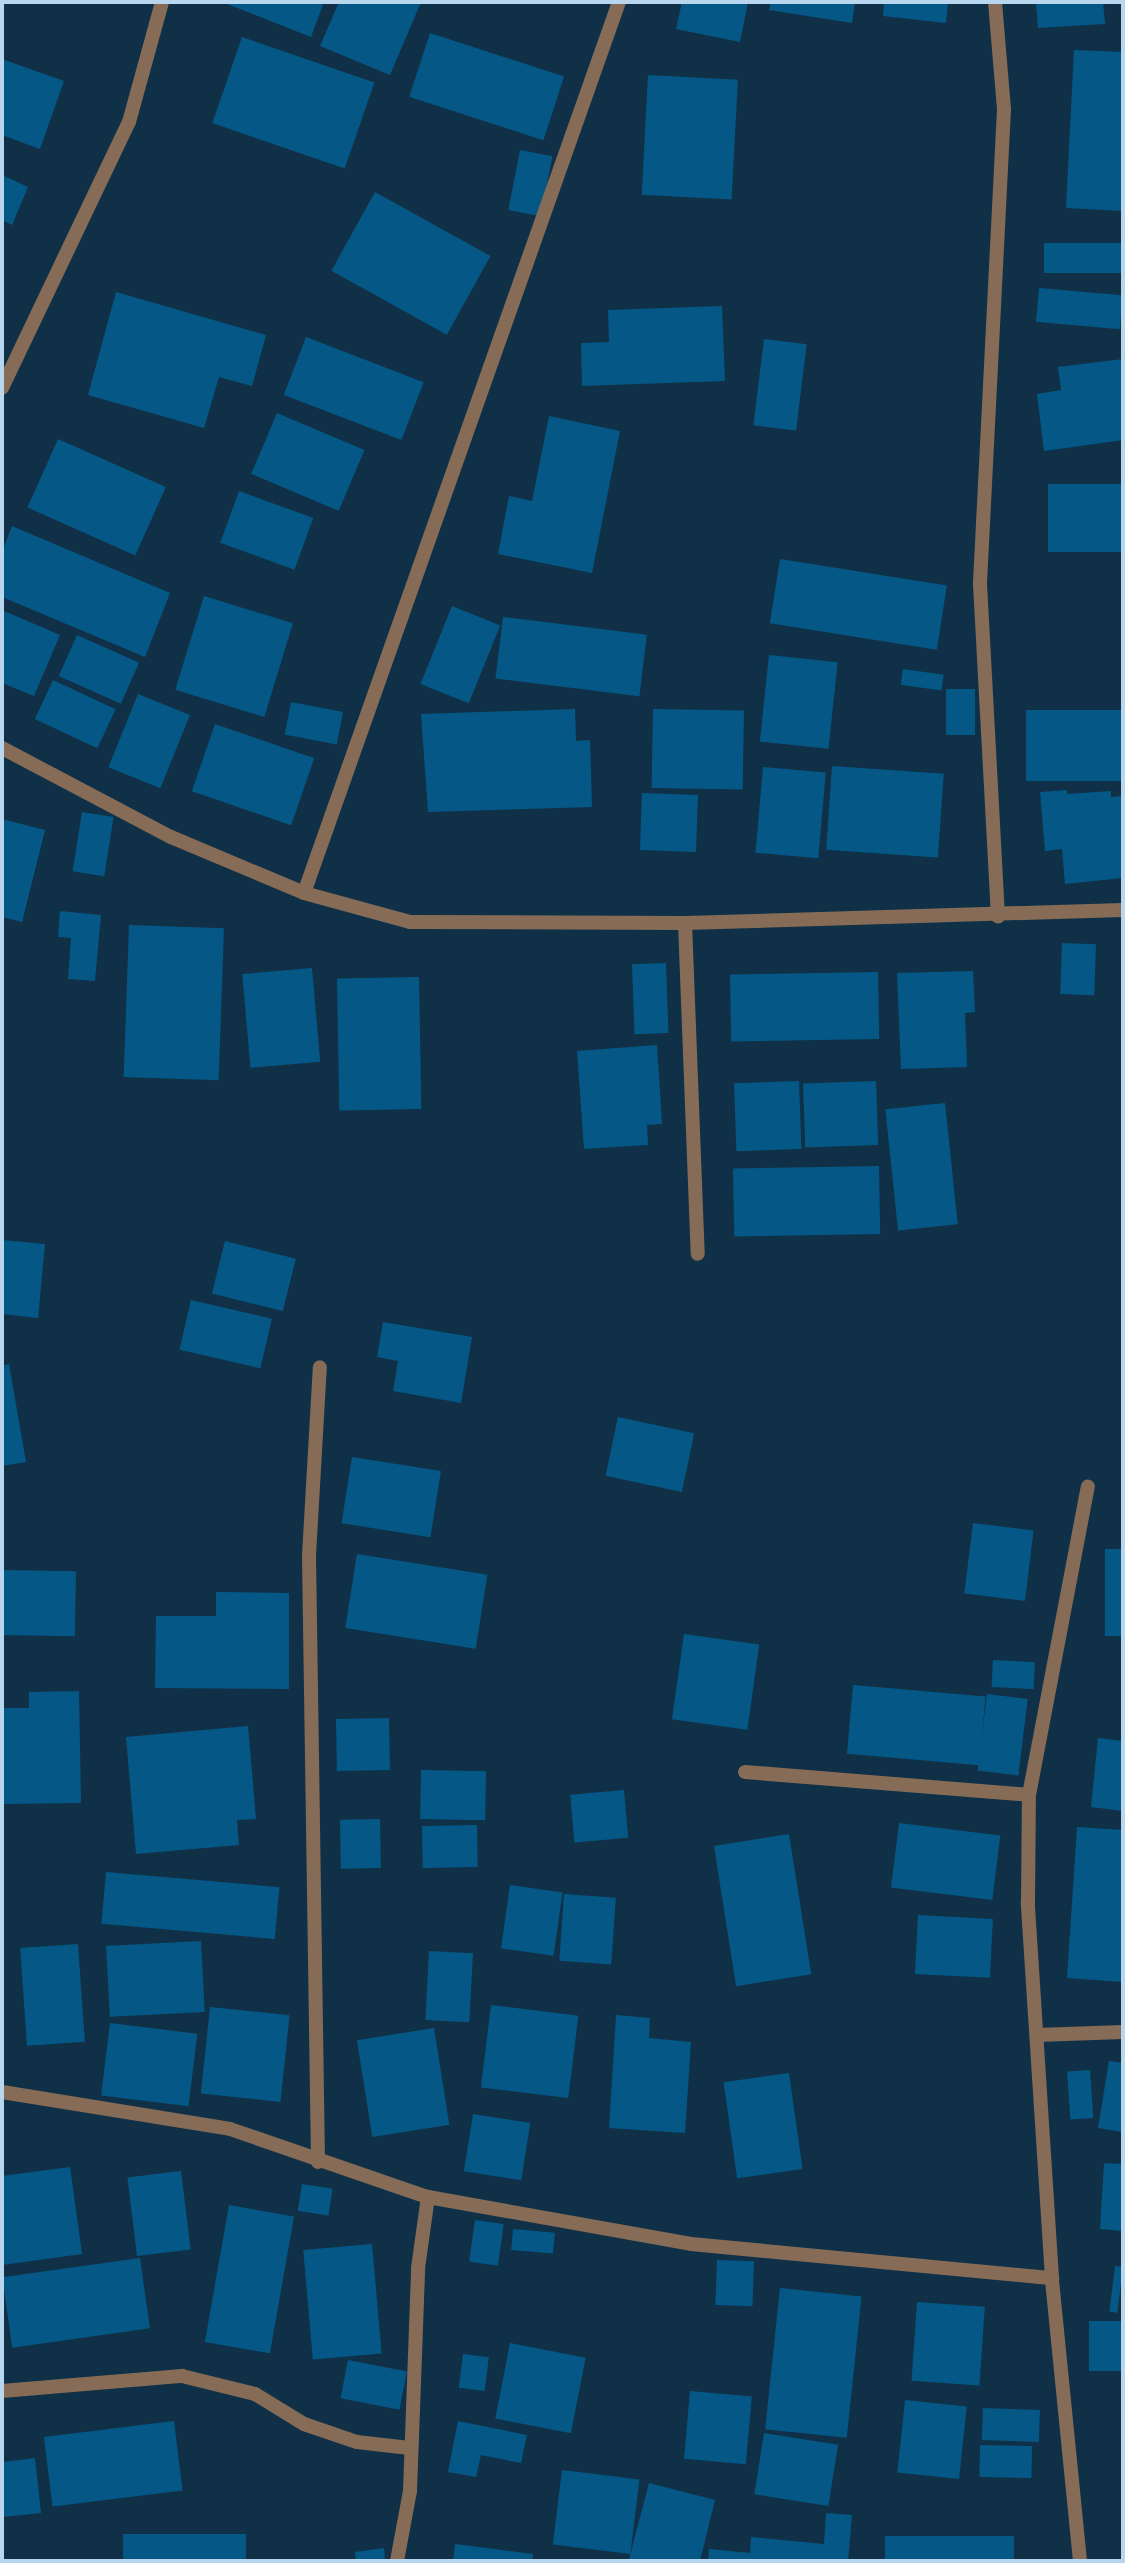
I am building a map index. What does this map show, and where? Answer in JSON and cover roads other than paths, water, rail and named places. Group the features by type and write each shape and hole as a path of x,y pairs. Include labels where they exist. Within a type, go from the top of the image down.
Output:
{"street":[{"path":"2,388 129,122 162,2"},
{"path":"304,893 619,2"},
{"path":"995,2 1004,108 980,584 998,917"},
{"path":"2,748 171,837 304,893 410,922 685,923 998,917 1123,910"},
{"path":"685,923 698,1254"},
{"path":"318,2162 309,1555 320,1367"},
{"path":"1080,2561 1052,2278 1028,1902 1029,1795 1087,1487"},
{"path":"745,1772 1029,1795"},
{"path":"1037,2035 1123,2032"},
{"path":"2,2092 230,2129 318,2162 428,2197 691,2244 1052,2278"},
{"path":"397,2561 410,2491 418,2268 428,2197"},
{"path":"2,2391 182,2376 255,2394 304,2424 357,2442 410,2448"}]}
